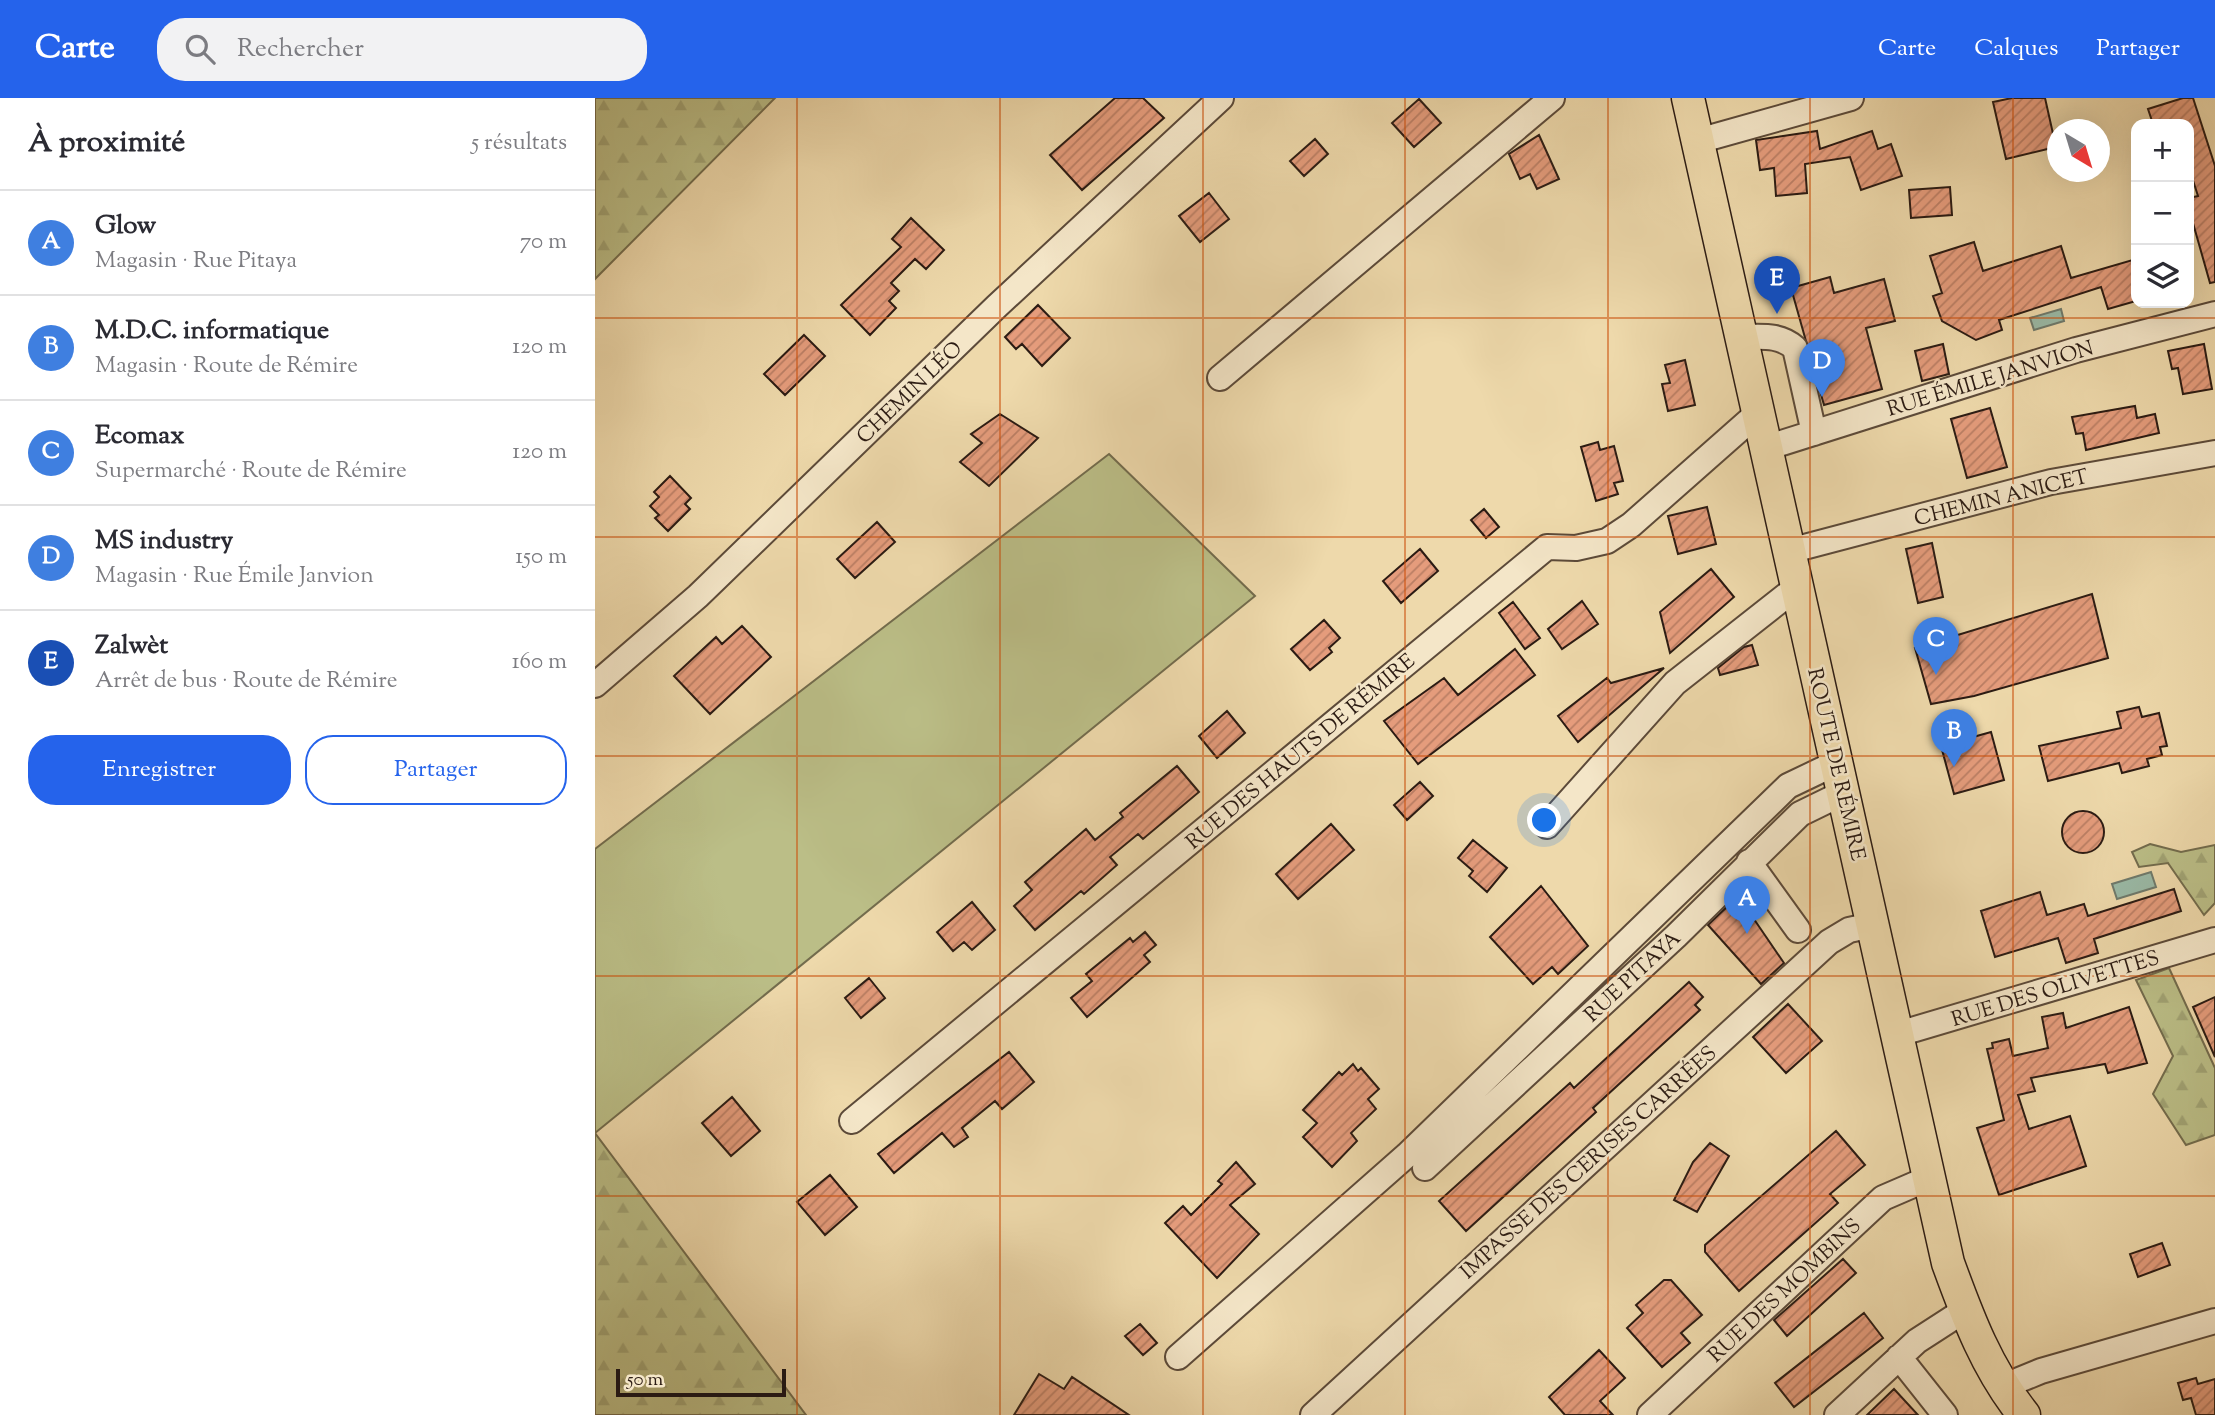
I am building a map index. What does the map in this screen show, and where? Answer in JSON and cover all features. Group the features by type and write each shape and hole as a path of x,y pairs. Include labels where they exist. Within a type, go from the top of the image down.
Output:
{"main road":[{"name":"ROUTE DE RÉMIRE","path":"1688,98 1873,925 1927,1179 1948,1263 1973,1332 2002,1387 2024,1415"}],"street":[{"name":"CHEMIN LÉO","path":"595,685 698,596 997,306 1221,98"},
{"path":"1220,378 1552,98"},
{"path":"1698,141 1851,98"},
{"name":"RUE ÉMILE JANVION","path":"1766,448 2076,350 2215,314"},
{"path":"1742,337 1774,337 1786,340 1795,348 1814,433"},
{"name":"RUE DES HAUTS DE RÉMIRE","path":"852,1121 1547,547 1576,548 1607,541 1631,525 1759,412"},
{"name":"CHEMIN ANICET","path":"1789,551 2050,482 2215,453"},
{"path":"1547,826 1675,683 1797,587"},
{"path":"1178,1357 1407,1155 1788,786 1840,778"},
{"name":"RUE PITAYA","path":"1425,1168 1676,936 1749,862 1840,778"},
{"path":"1749,862 1798,930"},
{"name":"IMPASSE DES CERISES CARRÉES","path":"1313,1415 1829,942 1850,930 1873,925"},
{"name":"RUE DES OLIVETTES","path":"1895,1035 2215,940"},
{"name":"RUE DES MOMBINS","path":"1650,1415 1884,1198 1927,1179"},
{"path":"1837,1415 1930,1331 1965,1310"},
{"path":"2002,1387 2041,1371 2215,1321"},
{"path":"1899,1357 1945,1415"}],"green space":[{"path":"595,98 775,98 595,279"},
{"path":"1109,454 1255,596 595,1133 595,849"},
{"path":"2150,844 2181,852 2215,845 2215,903 2204,915 2168,863 2139,867 2132,852"},
{"path":"2169,968 2215,1068 2215,1135 2186,1145 2153,1094 2173,1056 2136,980"},
{"path":"595,1133 806,1415 595,1415"}],"shaded area":[{"path":"2061,309 2064,321 2034,330 2030,318"},
{"path":"2151,872 2156,887 2117,899 2112,884"}],"building":[{"path":"1115,98 1143,98 1164,118 1082,190 1050,155"},
{"path":"2012,98 2045,98 2050,119 2047,119 2047,149 2006,159 1993,102"},
{"path":"2183,98 2193,98 2215,166 2215,282 2210,283 2194,227 2194,197 2198,196 2194,184 2194,119 2151,119 2148,109"},
{"path":"1419,99 1441,123 1414,147 1392,123"},
{"path":"1817,131 1820,149 1872,131 1878,149 1891,144 1902,176 1861,190 1850,157 1805,164 1807,193 1776,196 1774,168 1760,170 1756,140"},
{"path":"1539,135 1559,179 1537,189 1530,174 1520,179 1509,154"},
{"path":"1315,139 1328,154 1304,176 1290,161"},
{"path":"1950,187 1952,215 1911,218 1909,190"},
{"path":"1209,193 1229,219 1200,242 1179,216"},
{"path":"911,218 944,250 926,269 915,259 891,283 899,291 889,301 896,308 870,335 841,305 901,247 892,239"},
{"path":"1974,242 1983,271 2061,246 2071,278 2131,260 2131,302 2108,309 2101,287 1999,320 2002,330 1976,340 1942,321 1933,296 1942,293 1930,256"},
{"path":"1830,277 1834,293 1884,279 1895,321 1866,328 1882,389 1824,405 1791,288"},
{"path":"1038,305 1070,338 1042,366 1022,344 1016,349 1005,337"},
{"path":"804,335 825,356 785,395 764,374"},
{"path":"1943,344 1949,374 1922,381 1915,351"},
{"path":"2204,344 2212,389 2183,394 2178,368 2172,369 2168,351"},
{"path":"1685,360 1695,405 1668,411 1662,384 1670,383 1665,365"},
{"path":"2135,406 2137,418 2155,414 2159,433 2086,450 2083,433 2076,434 2072,417"},
{"path":"1990,408 2007,467 1967,478 1951,419"},
{"path":"1000,414 1038,438 989,486 960,462 982,443 971,434"},
{"path":"1598,442 1600,450 1614,446 1623,481 1614,483 1618,494 1596,501 1581,447"},
{"path":"670,476 691,498 685,504 690,509 668,531 655,518 659,515 650,506 659,497 654,492"},
{"path":"1707,507 1716,544 1678,554 1668,516"},
{"path":"1484,509 1499,527 1486,538 1471,520"},
{"path":"877,522 895,542 855,578 837,559"},
{"path":"1932,543 1943,597 1918,603 1906,549"},
{"path":"1420,549 1438,571 1401,603 1383,581"},
{"path":"1711,569 1734,597 1670,653 1660,612"},
{"path":"2092,594 2108,658 1974,696 1931,704 1915,648"},
{"path":"1582,601 1598,624 1562,649 1548,629"},
{"path":"1513,602 1540,638 1525,649 1499,613"},
{"path":"1324,620 1340,638 1329,648 1332,652 1310,670 1291,649"},
{"path":"742,626 771,657 710,714 674,676 716,637 722,644"},
{"path":"1752,645 1758,665 1720,675 1718,668 1744,647"},
{"path":"1515,649 1535,675 1418,764 1384,721 1444,678 1458,695"},
{"path":"1664,668 1578,742 1558,716 1607,678 1611,683"},
{"path":"2139,707 2142,717 2159,713 2167,746 2160,747 2162,755 2147,759 2149,766 2122,773 2119,763 2048,781 2039,746 2121,728 2117,712"},
{"path":"1227,711 1245,733 1217,758 1199,736"},
{"path":"1991,732 2004,780 1954,794 1941,746"},
{"path":"1177,766 1199,792 1143,839 1138,834 1110,857 1117,865 1084,894 1081,891 1035,930 1014,906 1032,890 1025,882 1086,829 1095,840 1123,817 1120,813"},
{"path":"1420,782 1433,796 1407,820 1394,805"},
{"path":"2083,811 2098,817 2104,832 2098,847 2083,853 2068,847 2062,832 2068,817"},
{"path":"1331,824 1354,850 1298,899 1276,874"},
{"path":"1473,840 1507,868 1487,892 1469,876 1473,871 1458,858"},
{"path":"1541,886 1588,946 1558,974 1552,967 1533,984 1490,937"},
{"path":"2174,889 2181,911 2094,939 2098,953 2066,963 2058,938 1995,957 1981,911 2040,892 2047,915 2084,904 2088,916"},
{"path":"972,902 995,930 972,950 964,942 953,951 937,932"},
{"path":"1730,904 1738,913 1745,906 1784,963 1761,984 1708,925"},
{"path":"1145,932 1156,945 1144,955 1150,962 1087,1017 1071,998 1092,981 1086,974 1130,938 1133,942"},
{"path":"869,978 885,998 861,1018 845,998"},
{"path":"1689,982 1703,997 1695,1005 1700,1010 1593,1108 1596,1112 1466,1231 1439,1201 1570,1083 1574,1088"},
{"path":"2215,997 2215,1057 2193,1007"},
{"path":"1788,1004 1822,1041 1786,1073 1753,1037"},
{"path":"2129,1007 2147,1063 2108,1073 2105,1064 2031,1078 2035,1091 2018,1095 2029,1129 2070,1116 2086,1166 1999,1195 1977,1128 2004,1120 1987,1049 1993,1048 1992,1043 2009,1039 2013,1056 2048,1048 2042,1017 2063,1013 2066,1028"},
{"path":"1009,1052 1034,1082 1002,1109 995,1101 962,1128 968,1137 954,1147 942,1133 894,1173 878,1154"},
{"path":"1353,1064 1358,1071 1361,1068 1379,1089 1368,1099 1376,1109 1351,1133 1357,1141 1332,1167 1303,1137 1317,1123 1303,1110 1339,1072 1342,1075"},
{"path":"732,1097 760,1131 731,1156 702,1123"},
{"path":"1836,1131 1865,1165 1830,1194 1838,1203 1739,1291 1705,1252 1705,1245"},
{"path":"1710,1143 1729,1156 1697,1212 1674,1200 1693,1162"},
{"path":"1236,1162 1255,1184 1230,1205 1259,1234 1217,1278 1165,1223 1183,1206 1191,1215 1222,1184 1218,1181"},
{"path":"830,1175 857,1207 825,1235 797,1202"},
{"path":"2162,1243 2170,1265 2138,1277 2130,1254"},
{"path":"1843,1259 1856,1273 1787,1336 1774,1320"},
{"path":"1664,1280 1671,1280 1702,1315 1681,1333 1690,1343 1662,1367 1627,1328 1643,1313 1636,1305"},
{"path":"1864,1313 1883,1338 1794,1407 1775,1383"},
{"path":"1140,1324 1157,1343 1143,1355 1125,1336"},
{"path":"1599,1350 1625,1378 1600,1401 1613,1415 1565,1415 1549,1397"},
{"path":"1039,1374 1064,1389 1072,1377 1129,1415 1014,1415"},
{"path":"2196,1378 2198,1384 2215,1379 2215,1415 2196,1415 2191,1398 2183,1400 2178,1383"},
{"path":"1894,1389 1918,1415 1867,1415"}],"place":[{"name":"Zalwèt","path":"1777,314"},
{"name":"MS industry","path":"1822,397"},
{"name":"Ecomax","path":"1936,675"},
{"name":"M.D.C. informatique","path":"1954,767"},
{"name":"Glow","path":"1747,934"}]}
